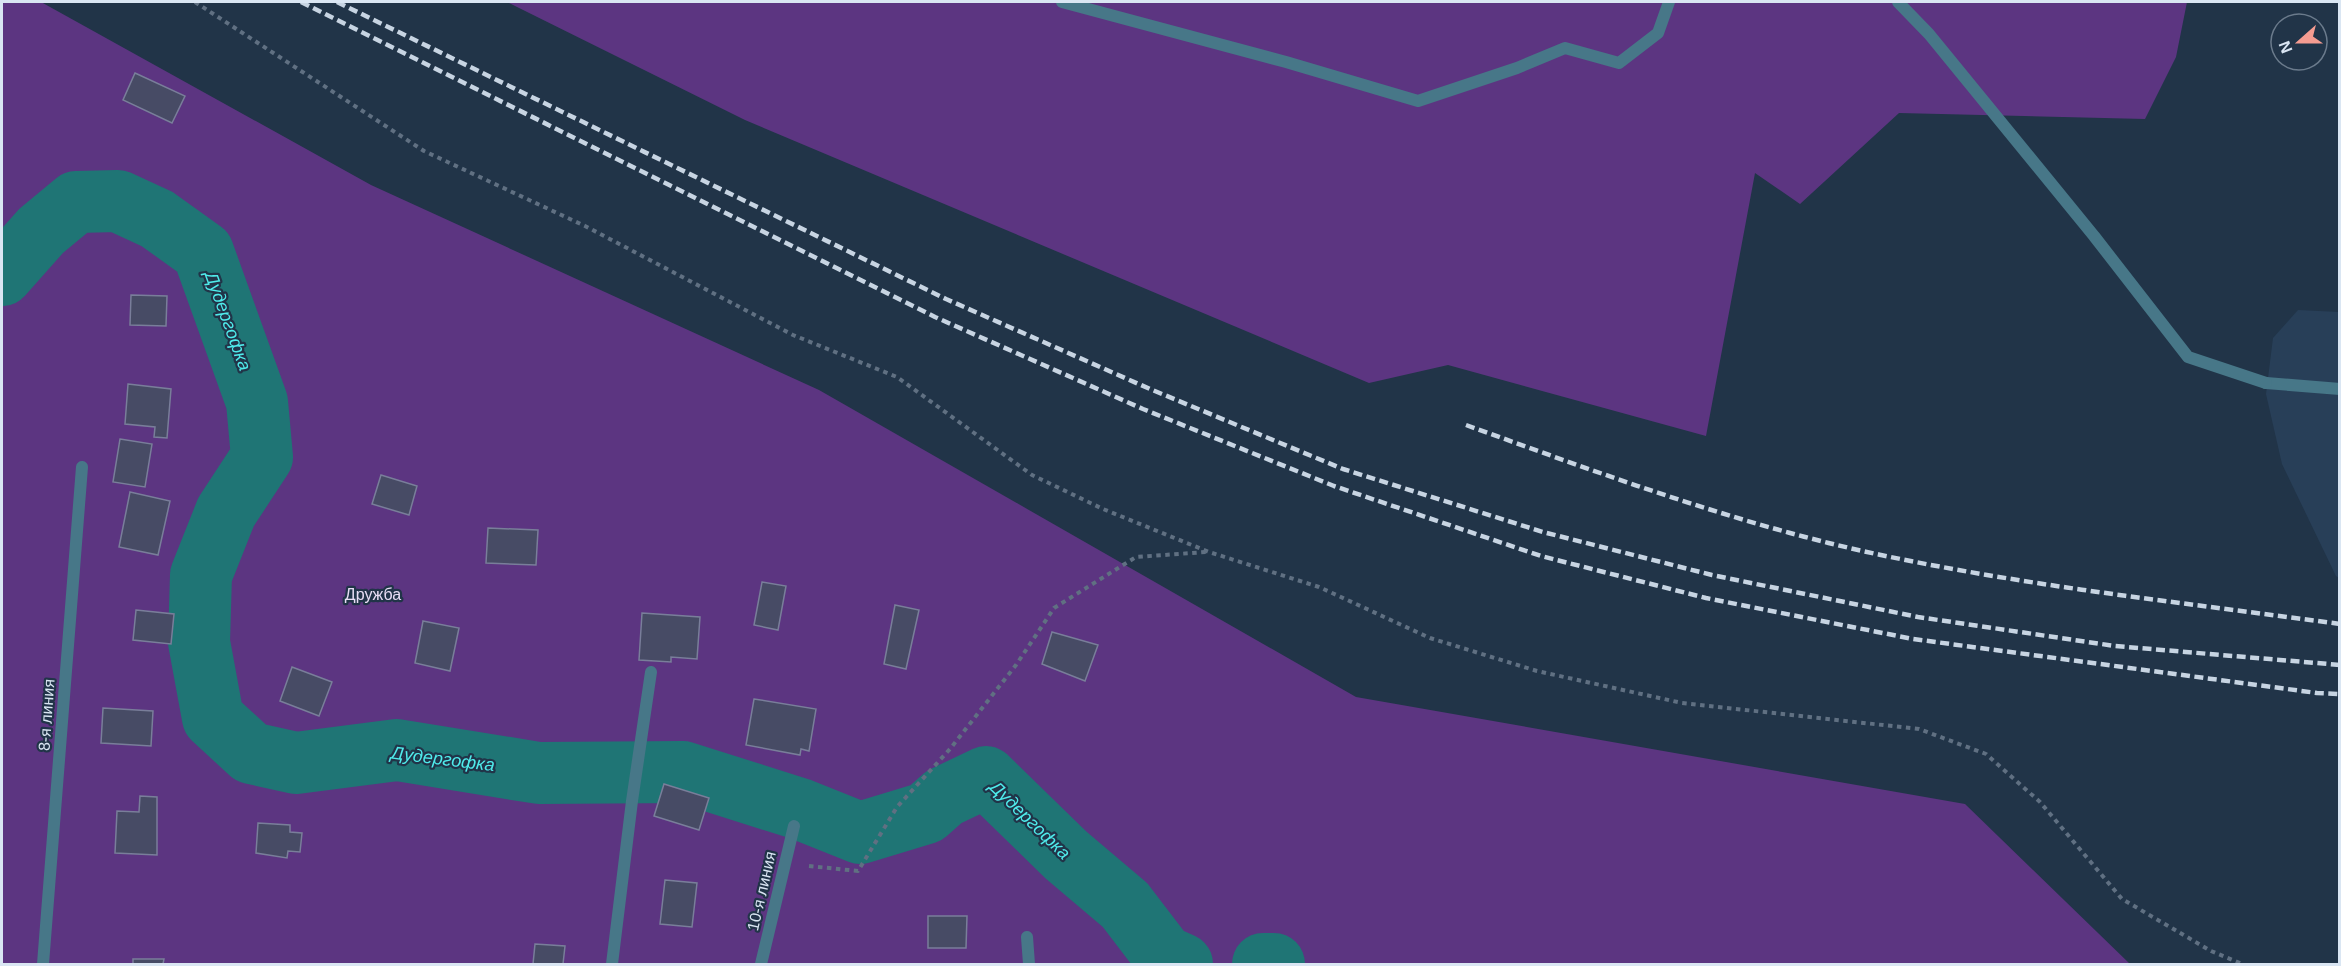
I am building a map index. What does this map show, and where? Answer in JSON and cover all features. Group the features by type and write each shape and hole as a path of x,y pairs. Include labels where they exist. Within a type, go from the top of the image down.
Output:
{"street":[{"path":"1062,2 1286,62 1418,101 1507,71 1565,48 1619,63 1658,33 1669,2"},
{"path":"1898,2 1929,34 2094,236 2188,357 2266,383 2340,389"},
{"name":"8-я линия","path":"43,964 82,467"},
{"path":"612,964 651,672"},
{"name":"10-я линия","path":"761,964 794,826"},
{"path":"1027,937 1029,964"}],"path":[{"path":"195,2 424,151 585,226 793,335 897,377 1032,475 1103,509 1209,552 1319,587 1430,638 1537,671 1682,702 1919,729 1986,754 2040,802 2122,899 2211,951 2242,964"},
{"path":"785,863 858,871 897,807 950,749 1001,684 1054,608 1136,557 1209,552"}],"shaded area":[{"path":"2298,310 2339,312 2339,578 2282,464 2266,394 2273,338"}],"green space":[{"name":"Дружба","path":"2,2 41,2 371,185 819,390 1356,697 1965,804 2130,964 2,964"},
{"path":"507,2 2187,2 2176,57 2145,119 1899,113 1800,204 1755,173 1706,436 1448,365 1369,383 745,120"}],"building":[{"path":"135,73 185,96 172,123 123,100"},
{"path":"131,295 167,296 166,326 130,325"},
{"path":"128,384 171,389 167,438 154,437 155,427 125,424"},
{"path":"120,439 152,444 145,487 113,482"},
{"path":"381,475 417,486 409,515 372,504"},
{"path":"130,492 170,501 158,555 119,547"},
{"path":"488,528 538,530 536,565 486,563"},
{"path":"762,582 786,586 778,630 754,625"},
{"path":"895,605 919,610 906,669 884,664"},
{"path":"136,610 174,614 171,644 133,640"},
{"path":"642,613 700,617 697,659 671,657 671,662 639,660"},
{"path":"423,621 459,628 450,671 415,663"},
{"path":"1052,632 1098,645 1085,681 1042,664"},
{"path":"292,667 332,682 319,716 280,701"},
{"path":"754,699 816,709 809,751 801,749 800,755 746,745"},
{"path":"103,708 153,711 151,746 101,743"},
{"path":"664,784 709,798 699,830 654,816"},
{"path":"140,796 157,797 157,855 115,853 117,811 139,812"},
{"path":"258,823 290,825 290,832 302,833 300,852 288,851 287,858 256,853"},
{"path":"665,880 697,883 692,927 660,924"},
{"path":"928,916 967,916 966,948 928,948"},
{"path":"535,944 565,946 563,964 533,964"},
{"path":"133,959 164,959 163,964 133,964"}],"waterway":[{"name":"Дудергофка","path":"2,275 41,231 76,202 118,201 157,219 203,252 257,402 262,457 226,512 201,575 199,642 213,718 251,753 296,763 397,750 539,773 683,772 800,809 860,833 926,813 944,797 986,777 1066,855 1125,905 1164,956 1182,964"},
{"name":"Дудергофка","path":"1263,964 1274,964"}],"railway":[{"path":"301,2 935,317 1143,409 1334,486 1541,556 1706,598 1913,639 2317,693 2340,694"},
{"path":"337,2 946,299 1150,389 1343,469 1543,532 1712,575 1918,617 2115,646 2340,665"},
{"path":"1466,425 1723,514 1828,543 1995,576 2340,624"}]}
